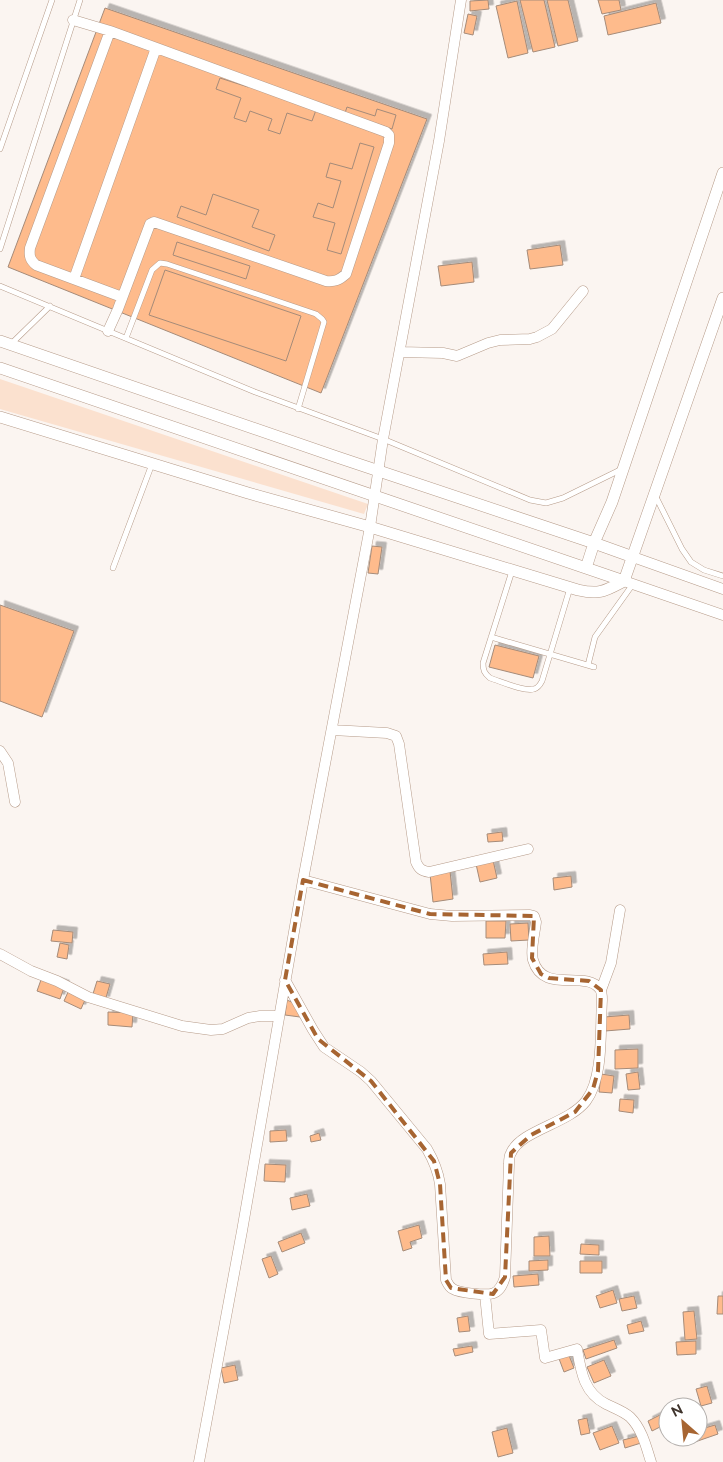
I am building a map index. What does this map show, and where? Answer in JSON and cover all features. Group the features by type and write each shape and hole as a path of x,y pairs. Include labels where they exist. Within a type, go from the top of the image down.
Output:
{"street":[{"path":"199,1462 242,1232 303,880 370,527 383,440 439,141 461,0"},
{"path":"72,20 110,31 386,132 389,135 390,143 346,274 340,279 332,282 326,281 156,221 150,224 108,331"},
{"path":"110,31 30,248 30,254 31,260 36,264 122,297"},
{"path":"74,279 156,48"},
{"path":"586,568 594,543 612,502 723,173"},
{"path":"400,352 443,353 457,356 500,340 537,337 552,329 583,291"},
{"path":"628,583 633,557 723,298"},
{"path":"6,343 327,454 594,543 723,589"},
{"path":"0,368 723,615"},
{"path":"0,417 248,493 370,527 570,588 593,594 628,583"},
{"path":"332,730 387,733 396,736 399,744 416,862 423,871 429,872 528,849"},
{"path":"0,751 8,763 15,802"},
{"path":"303,880 430,914 452,916 534,916 536,922 532,958 541,974 550,978 589,982 601,990"},
{"path":"286,980 312,1030 324,1047 371,1081 427,1149 434,1161 440,1184 446,1280 450,1288 456,1291 493,1294 501,1288 505,1277 511,1153 519,1142 575,1112 586,1102 593,1088 598,1072 601,990 611,963 620,910"},
{"path":"0,954 31,971 57,981 88,997 182,1026 211,1030 223,1029 248,1018 279,1016"},
{"path":"484,1294 489,1334 541,1330 545,1358 577,1349 585,1384 592,1394 628,1416 637,1425 651,1462"}],"lane":[{"path":"0,149 52,0"},
{"path":"0,249 80,0"},
{"path":"126,338 152,270 160,263 316,314 324,322 298,409"},
{"path":"0,286 255,392 383,440 530,500 546,503 563,498 622,469"},
{"path":"6,343 50,306"},
{"path":"113,568 152,463"},
{"path":"655,495 682,549 691,562 704,570 723,576"},
{"path":"513,570 483,663 485,674 490,678 525,690 539,687 551,655 570,588"},
{"path":"491,637 591,666 595,637 628,583"}],"highlighted area":[{"path":"303,880 430,914 534,916 532,958 541,974 549,978 589,981 601,990 598,1071 593,1089 575,1112 531,1135 511,1153 505,1277 493,1294 451,1288 446,1280 440,1184 434,1161 371,1081 318,1039 285,980"}],"shaded area":[{"path":"0,379 368,504 364,514 0,409"}],"building":[{"path":"488,0 489,9 470,11 470,1"},
{"path":"520,0 544,0 555,47 533,52"},
{"path":"547,0 568,0 578,41 558,46"},
{"path":"598,0 619,0 621,10 602,14"},
{"path":"517,1 528,53 508,58 496,6"},
{"path":"656,3 661,23 608,35 604,16"},
{"path":"105,8 427,119 321,393 8,267"},
{"path":"468,14 477,16 473,35 464,33"},
{"path":"220,78 248,87 249,85 316,110 312,121 287,113 280,134 268,130 272,119 250,111 246,122 234,118 241,98 216,89"},
{"path":"347,107 375,116 377,109 396,115 392,129 345,113"},
{"path":"360,143 374,147 341,254 327,250 335,223 313,217 318,203 333,208 341,181 326,177 330,163 352,169"},
{"path":"213,194 259,210 252,227 275,235 269,251 177,217 181,206 206,215"},
{"path":"177,242 250,266 246,279 173,255"},
{"path":"560,245 563,265 530,269 527,250"},
{"path":"472,262 474,282 441,286 438,266"},
{"path":"165,270 301,316 286,361 149,315"},
{"path":"372,546 382,547 378,574 368,573"},
{"path":"0,605 74,631 42,717 0,701"},
{"path":"495,645 539,656 533,678 489,667"},
{"path":"502,832 503,841 488,842 487,834"},
{"path":"493,860 497,878 480,882 476,864"},
{"path":"450,871 453,899 433,902 430,874"},
{"path":"571,876 572,887 554,890 553,878"},
{"path":"486,921 506,921 505,938 486,938"},
{"path":"528,923 529,940 511,941 510,924"},
{"path":"53,930 73,932 72,943 51,941"},
{"path":"60,943 69,945 67,959 57,957"},
{"path":"507,952 508,964 484,965 483,954"},
{"path":"42,977 65,985 60,999 37,991"},
{"path":"97,981 110,984 105,1001 92,997"},
{"path":"68,992 85,1000 81,1009 64,1001"},
{"path":"287,1000 296,1004 300,1017 285,1015"},
{"path":"108,1012 133,1013 132,1027 108,1025"},
{"path":"629,1015 630,1029 605,1031 604,1017"},
{"path":"638,1049 638,1068 615,1069 615,1050"},
{"path":"638,1072 640,1089 628,1090 626,1074"},
{"path":"601,1074 614,1076 612,1093 599,1092"},
{"path":"620,1099 634,1100 633,1113 619,1111"},
{"path":"286,1130 287,1141 270,1142 270,1131"},
{"path":"319,1133 321,1140 311,1142 310,1136"},
{"path":"265,1164 286,1165 285,1182 264,1181"},
{"path":"307,1194 310,1206 292,1210 290,1198"},
{"path":"419,1225 422,1238 410,1242 412,1248 403,1251 398,1231"},
{"path":"301,1233 305,1243 282,1252 278,1242"},
{"path":"549,1236 550,1256 534,1256 534,1237"},
{"path":"581,1244 599,1245 599,1255 580,1254"},
{"path":"271,1256 278,1274 269,1278 262,1259"},
{"path":"548,1260 548,1270 529,1271 529,1261"},
{"path":"580,1261 602,1261 602,1273 580,1273"},
{"path":"538,1274 539,1285 514,1287 513,1276"},
{"path":"613,1290 617,1303 600,1308 596,1296"},
{"path":"634,1296 637,1308 622,1311 619,1299"},
{"path":"718,1296 723,1296 723,1314 717,1314"},
{"path":"694,1311 697,1339 685,1340 683,1312"},
{"path":"468,1316 470,1331 459,1332 457,1318"},
{"path":"641,1321 644,1331 629,1334 627,1325"},
{"path":"614,1340 617,1348 586,1359 583,1350"},
{"path":"696,1341 696,1354 677,1355 676,1342"},
{"path":"472,1346 473,1352 455,1356 453,1349"},
{"path":"568,1353 574,1368 564,1372 558,1356"},
{"path":"604,1360 611,1376 594,1383 587,1367"},
{"path":"235,1365 238,1380 224,1383 221,1368"},
{"path":"707,1386 712,1403 708,1404 708,1397 698,1397 696,1389"},
{"path":"658,1416 658,1428 652,1431 648,1421"},
{"path":"587,1418 590,1433 581,1435 578,1420"},
{"path":"715,1425 718,1434 708,1437 708,1427"},
{"path":"612,1426 619,1443 600,1450 593,1433"},
{"path":"507,1428 513,1453 498,1457 492,1432"},
{"path":"639,1436 641,1443 625,1448 623,1440"}]}
